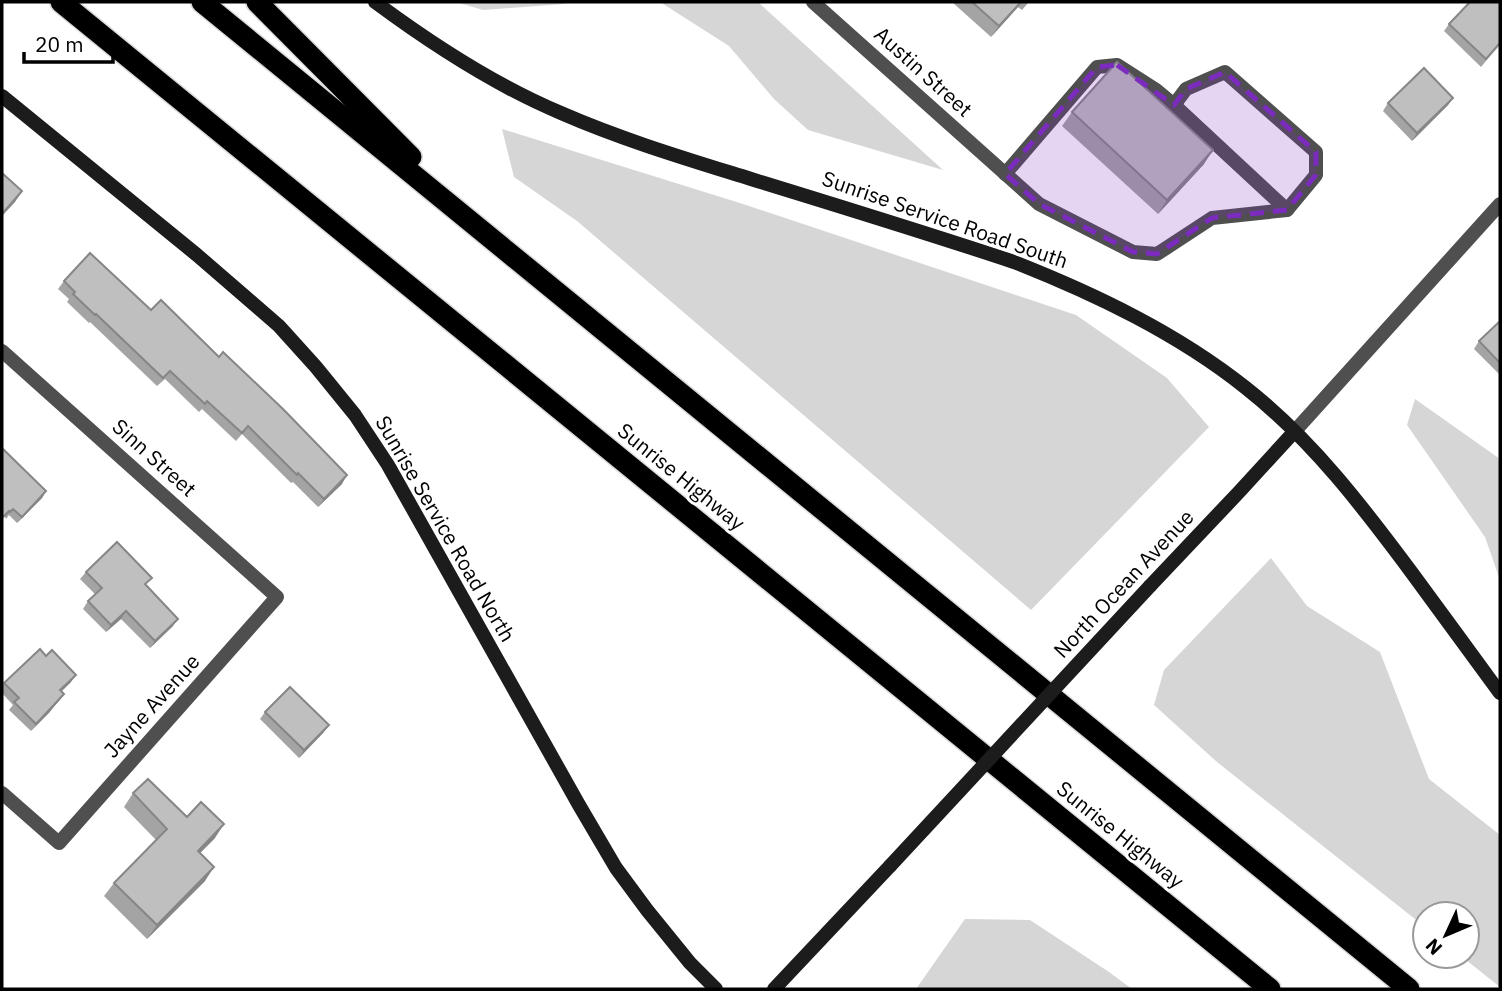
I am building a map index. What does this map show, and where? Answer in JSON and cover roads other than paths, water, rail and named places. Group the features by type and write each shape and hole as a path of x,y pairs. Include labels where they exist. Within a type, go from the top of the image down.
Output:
{"highway":[{"path":"49,2 101,34"},
{"name":"Sunrise Highway","path":"61,2 1270,989"},
{"path":"202,2 1409,989"},
{"path":"257,2 486,233"}],"main road":[{"name":"Sunrise Service Road South","path":"375,2 459,60 560,113 665,152 991,254 1067,283 1119,309 1211,362 1247,389 1340,478 1500,693"},
{"name":"Sunrise Service Road North","path":"2,96 239,290 279,326 355,415 388,466 616,868 690,963 716,989"},
{"name":"North Ocean Avenue","path":"774,989 1294,432"}],"street":[{"name":"Austin Street","path":"818,3 1039,204 1133,253 1157,254 1212,218 1287,210"},
{"path":"1005,174 1097,67 1117,65 1174,105 1287,210 1316,175 1316,152 1225,72 1186,89 1174,105"},
{"name":"North Ocean Avenue","path":"1294,432 1500,204"},
{"name":"Sinn Street","path":"2,351 277,597"},
{"name":"Jayne Avenue","path":"2,793 59,843 277,597"}]}
